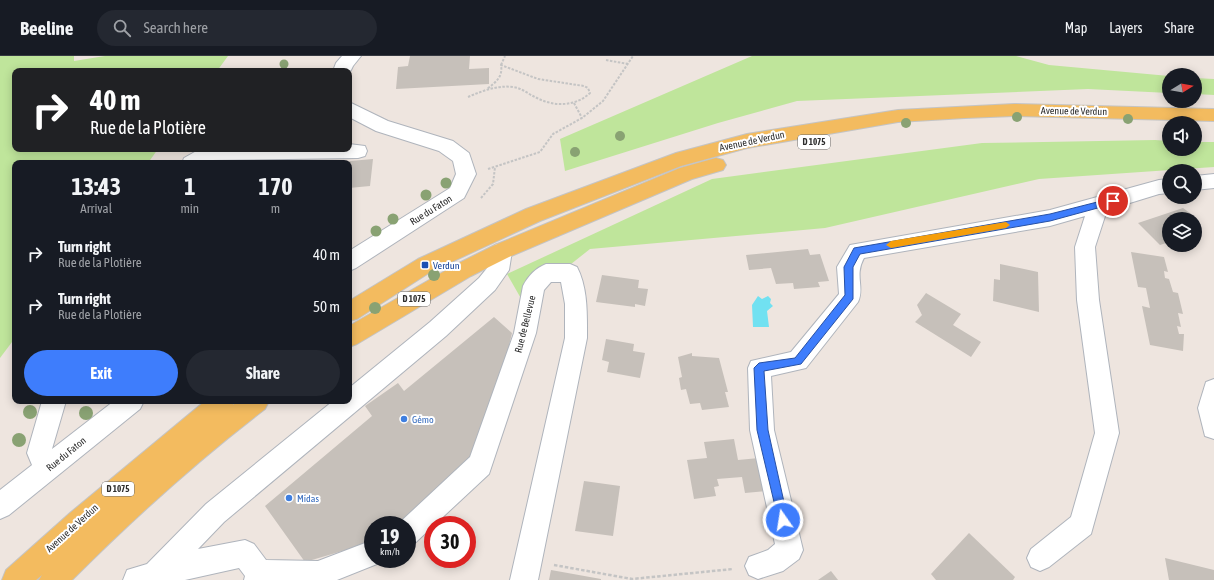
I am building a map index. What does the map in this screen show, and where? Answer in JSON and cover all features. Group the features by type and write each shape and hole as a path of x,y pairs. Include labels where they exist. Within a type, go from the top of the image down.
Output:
{"main road":[{"name":"Avenue de Verdun","path":"352,310 425,265 533,215 676,160 747,141 824,127 898,116 965,112 1014,110 1214,115"},
{"name":"Avenue de Verdun","path":"352,335 457,274 502,251 687,173 758,153 830,139 905,130 1021,123 1162,127"},
{"path":"1202,128 1214,128"},
{"name":"Avenue de Verdun","path":"16,580 79,522 219,404"},
{"name":"D 1075","path":"52,580 95,538 213,434 253,404"}],"street":[{"path":"343,68 345,63 353,56"},
{"path":"352,111 382,126 446,146 462,158 466,174"},
{"path":"352,151 358,151"},
{"path":"196,160 208,153 283,152"},
{"name":"Rue du Faton","path":"352,260 457,193 466,174"},
{"path":"1202,182 1214,181"},
{"path":"758,566 774,562 790,550 762,430 759,368 798,362 850,296 848,267 857,251 1050,218 1098,206 1162,187"},
{"path":"1040,558 1082,525 1107,433 1088,300 1085,247 1098,206"},
{"path":"352,400 438,329 488,284 498,270 502,251"},
{"name":"Rue de Bellevue","path":"416,525 480,465 525,333 534,286 546,273 570,273 576,304 576,338 524,580"},
{"path":"1214,390 1210,408 1214,428"},
{"path":"46,470 39,453 53,404"},
{"name":"Rue du Faton","path":"0,506 128,404"},
{"path":"146,578 215,513 347,404"},
{"path":"146,578 201,562 245,553 258,577 318,574 364,556"}],"path":[{"path":"468,97 487,89 501,78 503,73 500,65 505,56"},
{"path":"466,174 510,163 540,152 552,134 582,118 603,101 633,56"},
{"path":"606,60 628,64"},
{"path":"487,89 520,88 542,101 560,104 574,103 585,98 590,93 588,88 538,79 500,65"},
{"path":"574,103 582,118"},
{"path":"530,554 537,555 536,562 632,579 758,566"}],"green space":[{"path":"0,56 74,56 74,61 105,56 228,56 219,68 12,68 12,152 156,152 150,160 12,160 12,342 0,358"},
{"path":"752,56 1016,56 1049,65 1162,75 1162,93 1088,89 797,101 718,123 565,171 560,139"},
{"path":"1202,78 1214,79 1214,95 1202,94"},
{"path":"1155,140 1162,140 1162,156 1202,156 1202,142 1214,142 1214,167 1202,168 1202,164 1162,164 1162,171 1039,179 825,228 590,249 523,302 507,274 712,179 982,143"}],"water":[{"path":"758,296 762,299 768,296 771,299 770,303 773,306 767,311 769,327 753,327 752,305"}],"building":[{"path":"410,56 470,56 469,69 489,68 489,84 396,89 398,67 408,66"},
{"path":"373,159 370,186 352,188 352,161"},
{"path":"1183,208 1188,212 1171,212"},
{"path":"1162,215 1162,244 1160,245 1138,223"},
{"path":"808,249 810,255 820,254 829,281 818,282 820,287 794,289 793,283 776,284 771,268 749,270 746,255"},
{"path":"1131,252 1164,257 1168,272 1164,271 1165,278 1169,279 1173,292 1178,293 1183,314 1178,313 1181,327 1177,326 1179,334 1184,334 1183,351 1150,345 1142,306 1150,308 1146,288 1138,287"},
{"path":"1000,264 1038,272 1039,312 993,301 994,279 1000,280"},
{"path":"602,275 639,280 638,288 648,289 645,306 635,304 635,307 596,302"},
{"path":"926,293 961,314 953,325 981,342 971,357 915,322 922,315 917,305"},
{"path":"494,317 512,333 499,388 466,468 411,516 364,516 364,545 305,562 265,506 372,416 365,406 398,383 404,391"},
{"path":"606,339 634,344 633,351 645,353 640,378 607,372 609,362 602,360"},
{"path":"692,353 692,356 719,358 728,392 725,392 729,407 702,410 700,403 690,404 686,389 681,390 679,378 682,377 678,357"},
{"path":"734,439 738,460 759,458 766,491 745,493 742,477 717,479 719,486 714,487 716,496 694,499 687,460 707,458 704,442"},
{"path":"584,481 620,486 613,536 575,531"},
{"path":"969,533 1015,577 1013,580 936,580 931,574"},
{"path":"1165,558 1214,570 1214,580 1169,580"},
{"path":"551,570 601,579 601,580 549,580"},
{"path":"831,571 838,580 818,580"}],"slow traffic":[{"path":"891,245 1006,225"}],"place":[{"name":"Verdun","path":"425,265"},
{"name":"Gémo","path":"404,419"},
{"name":"Midas","path":"289,498"}],"route":[{"path":"783,520 762,430 759,368 798,362 850,296 848,267 857,251 1050,218 1113,201"}]}
